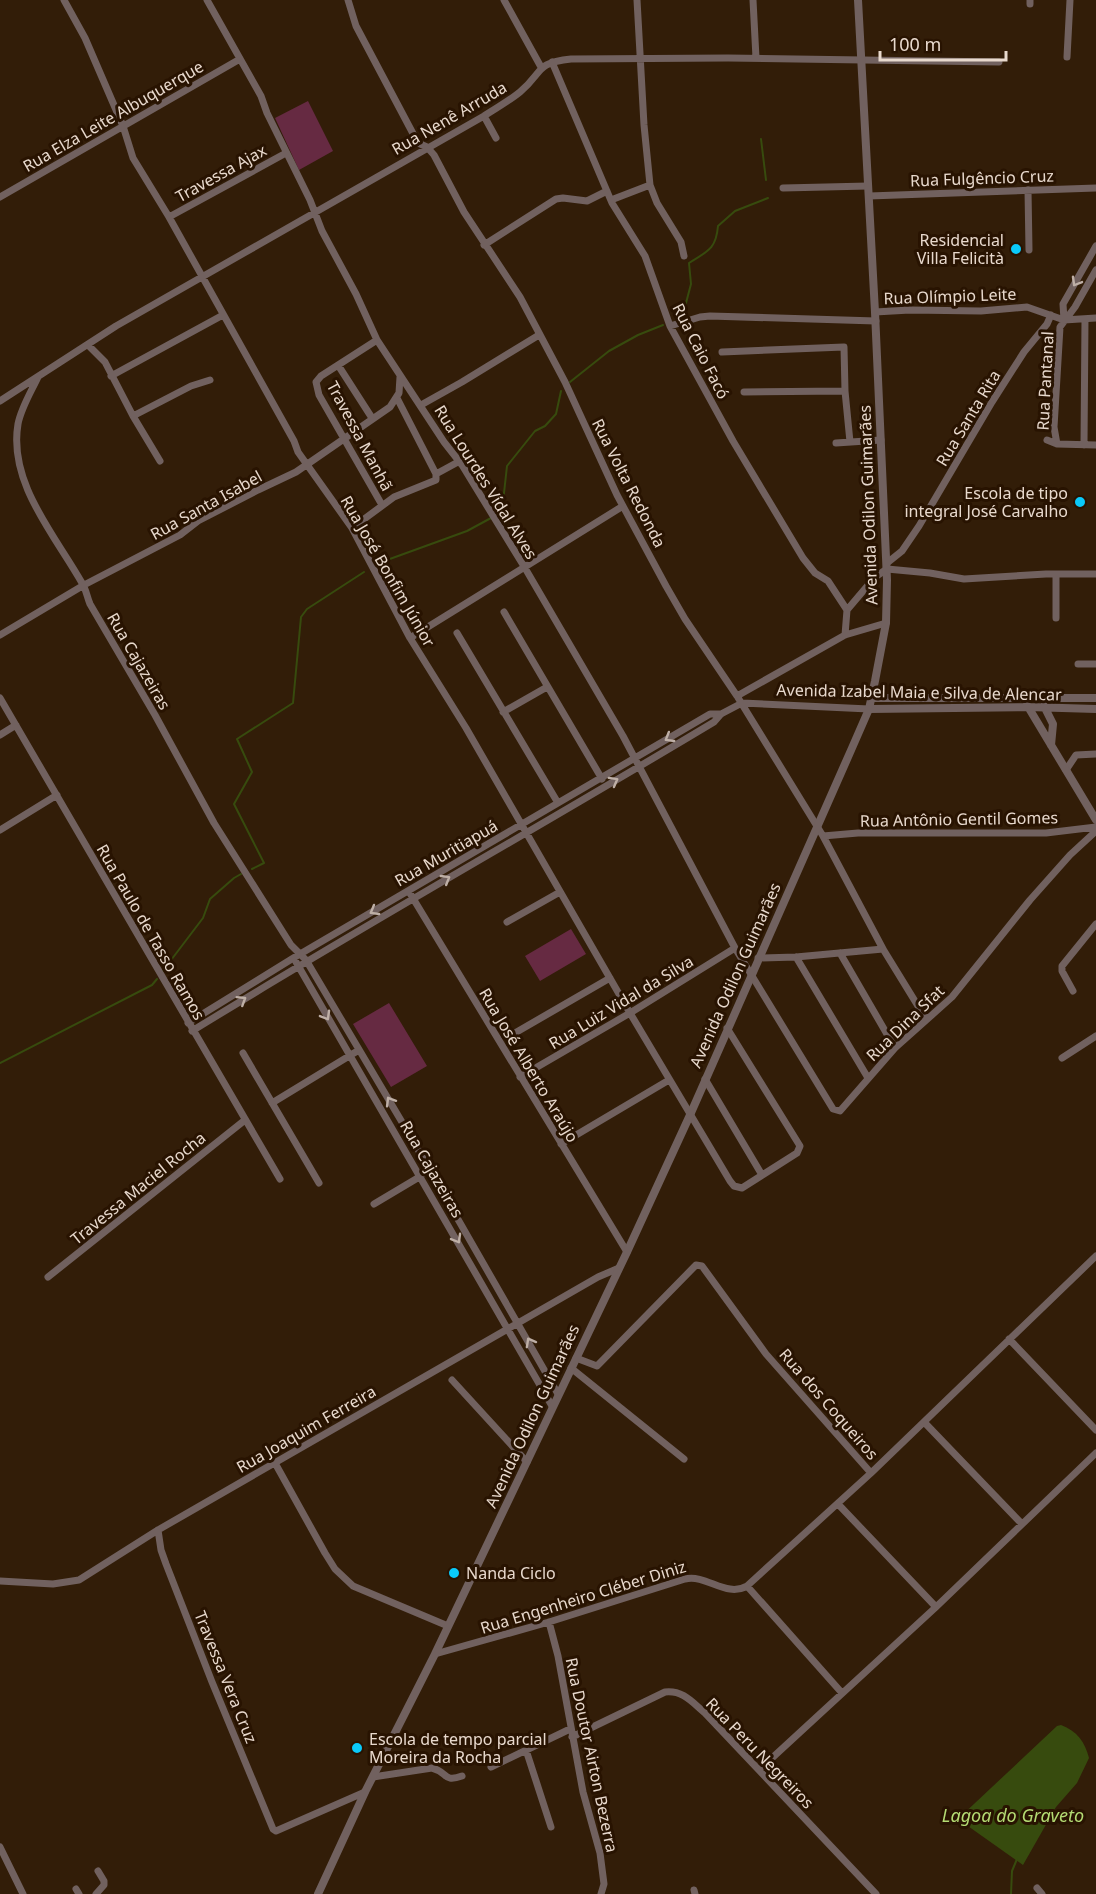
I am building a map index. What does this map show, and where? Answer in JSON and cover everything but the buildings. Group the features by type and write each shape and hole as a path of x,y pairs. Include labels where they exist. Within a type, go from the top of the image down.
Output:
{"street":[{"name":"Rua José Bonfim Júnior","path":"64,0 85,38 123,126 133,158 169,217 298,452 352,528 410,638 527,832 669,1080 730,1181 738,1188 744,1187 762,1175"},
{"name":"Rua Lourdes Vídal Alves","path":"207,0 261,96 310,200 313,212 362,305 377,340 462,465 525,568 618,726 634,760 751,975"},
{"name":"Rua Volta Redonda","path":"348,0 356,26 418,143 427,147 434,155 464,212 520,297 565,382 623,506 685,619 737,696 817,826 883,949 926,1019"},
{"path":"504,0 541,67"},
{"path":"637,0 650,185 657,203 681,242 684,256"},
{"path":"753,0 756,58"},
{"name":"Avenida Odilon Guimarães","path":"318,1894 365,1792 435,1654 627,1252 690,1115 869,708 886,623 887,566 876,316 858,0"},
{"path":"1067,57 1070,0"},
{"name":"Rua Nenê Arruda","path":"0,401 116,326 484,116 521,91 541,67 552,62 571,59 756,58 999,62"},
{"name":"Rua Elza Leite Albuquerque","path":"0,197 240,59"},
{"name":"Rua Caio Facó","path":"552,62 611,200 645,256 670,326 733,441 803,558 815,573 828,581 847,610"},
{"path":"484,116 496,138"},
{"name":"Travessa Ajax","path":"169,217 286,153"},
{"path":"611,200 650,185"},
{"name":"Rua Fulgêncio Cruz","path":"783,188 869,191 1096,188"},
{"path":"1028,190 1029,250"},
{"path":"484,245 556,199 586,201 607,191"},
{"path":"1064,320 1063,304 1096,246"},
{"path":"1064,320 1075,307 1096,270"},
{"name":"Rua Olímpio Leite","path":"670,326 710,316 876,316 910,310 981,311 1027,307 1064,320 1096,318"},
{"path":"111,376 223,315"},
{"name":"Rua Santa Rita","path":"887,566 919,526 992,402 1051,315"},
{"path":"1084,445 1085,319"},
{"name":"Rua Pantanal","path":"1057,444 1054,427 1058,342 1060,327 1064,320"},
{"path":"421,405 539,334"},
{"name":"Travessa Manhã","path":"377,340 318,379 316,388 382,505"},
{"path":"88,345 102,357 159,461"},
{"path":"722,352 844,347 850,442"},
{"path":"338,365 372,418"},
{"name":"Rua Cajazeiras","path":"38,377 19,421 16,439 18,455 36,506 84,585 90,604 155,715 214,824 297,955 306,960 558,1394"},
{"path":"352,528 382,505 436,479 436,474 397,398 400,377"},
{"path":"133,416 190,386 210,380"},
{"path":"744,392 845,391"},
{"name":"Rua Santa Isabel","path":"0,635 84,585 180,535 198,521 258,489 284,479 390,407 397,398"},
{"path":"836,443 881,440"},
{"path":"1047,440 1057,444 1096,445"},
{"path":"436,474 458,462"},
{"path":"410,638 623,506"},
{"path":"845,635 847,610 875,576 887,566 964,579 1046,574 1096,574"},
{"path":"1056,575 1056,618"},
{"path":"504,612 602,778"},
{"path":"737,696 845,635 886,623"},
{"path":"457,633 558,803"},
{"path":"1078,664 1096,664"},
{"path":"503,712 548,687"},
{"path":"1023,697 1096,820"},
{"name":"Avenida Izabel Maia e Silva de Alencar","path":"742,704 919,709 1023,697 1096,698"},
{"name":"Rua Paulo de Tasso Ramos","path":"0,698 280,1179"},
{"name":"Avenida Izabel Maia e Silva de Alencar","path":"871,698 1096,709"},
{"path":"1038,698 1046,708 1053,724 1051,745"},
{"path":"919,709 920,699"},
{"name":"Rua Muritiapuá","path":"190,1027 638,767 714,722 721,714 742,704"},
{"name":"Rua Muritiapuá","path":"190,1027 297,955 710,714 721,714"},
{"path":"0,735 16,725"},
{"path":"1066,770 1076,755 1096,754"},
{"path":"0,830 57,795"},
{"name":"Rua Antônio Gentil Gomes","path":"823,836 858,833 1046,833 1096,829"},
{"name":"Rua Dina Sfat","path":"751,975 833,1109 840,1111 895,1048 952,997 1030,900 1096,829"},
{"name":"Rua José Alberto Araújo","path":"408,891 627,1252"},
{"path":"507,922 560,892"},
{"path":"1073,991 1062,971 1062,966 1096,924"},
{"name":"Rua Luiz Vidal da Silva","path":"520,1077 735,948"},
{"path":"759,958 883,949"},
{"path":"840,953 895,1048"},
{"name":"Rua Cajazeiras","path":"297,955 297,966 421,1176 552,1406"},
{"path":"796,957 868,1078"},
{"path":"508,1037 610,978"},
{"path":"705,1079 762,1175 797,1153 799,1143 727,1028"},
{"path":"1062,1058 1096,1036"},
{"path":"272,1103 359,1050"},
{"path":"243,1053 319,1183"},
{"path":"561,1144 669,1080"},
{"name":"Travessa Maciel Rocha","path":"48,1277 245,1120"},
{"path":"374,1204 421,1176"},
{"path":"842,1693 747,1586 871,1473 1096,1256"},
{"name":"Rua dos Coqueiros","path":"576,1358 597,1366 696,1265 702,1266 766,1354 871,1473"},
{"name":"Rua Joaquim Ferreira","path":"0,1581 53,1584 79,1580 158,1530 598,1277 619,1268"},
{"path":"1009,1339 1096,1430"},
{"path":"571,1368 684,1459"},
{"path":"452,1380 527,1461"},
{"path":"924,1422 1022,1524"},
{"path":"759,1770 936,1607 1096,1453"},
{"path":"275,1463 335,1569 353,1586 448,1626"},
{"path":"838,1504 936,1607"},
{"name":"Travessa Vera Cruz","path":"158,1530 161,1550 212,1682 273,1829 276,1831 365,1792"},
{"name":"Rua Engenheiro Cléber Diniz","path":"435,1654 692,1578 705,1580 730,1590 738,1590 747,1586"},
{"name":"Rua Doutor Airton Bezerra","path":"549,1622 558,1656 583,1792 600,1853 604,1884 601,1894"},
{"name":"Rua Peru Negreiros","path":"572,1737 665,1692 677,1692 684,1695 705,1713 876,1894"},
{"path":"491,1767 570,1729"},
{"path":"526,1750 551,1827"},
{"path":"373,1777 432,1768 439,1770 448,1779 452,1780 462,1776"},
{"path":"0,1848 23,1894"},
{"path":"96,1894 104,1886 104,1881 98,1871"}],"shaded area":[{"path":"308,101 333,151 299,170 275,118"},
{"path":"571,929 586,954 540,981 525,956"},
{"path":"389,1003 427,1066 391,1087 353,1024"}],"water":[{"name":"Lagoa do Graveto","path":"1061,1725 1072,1730 1080,1738 1089,1758 1077,1783 1056,1807 1023,1865 958,1819 1057,1726"}],"waterway":[{"path":"761,139 766,180"},
{"path":"686,318 686,303 691,284 689,263 710,249 718,226 735,211 768,198"},
{"path":"570,382 609,351 638,335 663,325"},
{"path":"495,515 502,511 507,466 535,431 545,426 556,414 561,391"},
{"path":"376,564 467,531 491,518"},
{"path":"252,869 264,863 234,804 252,772 237,739 293,703 301,617 307,609 364,572"},
{"path":"162,972 203,918 210,899 241,874"},
{"path":"0,1063 152,985 157,979"},
{"path":"1011,1894 1012,1871 1017,1859"}],"place":[{"name":"Residencial Villa Felicità","path":"1016,249"},
{"name":"Escola de tipo integral José Carvalho","path":"1080,502"},
{"name":"Nanda Ciclo","path":"454,1573"},
{"name":"Escola de tempo parcial Moreira da Rocha","path":"357,1748"}]}
